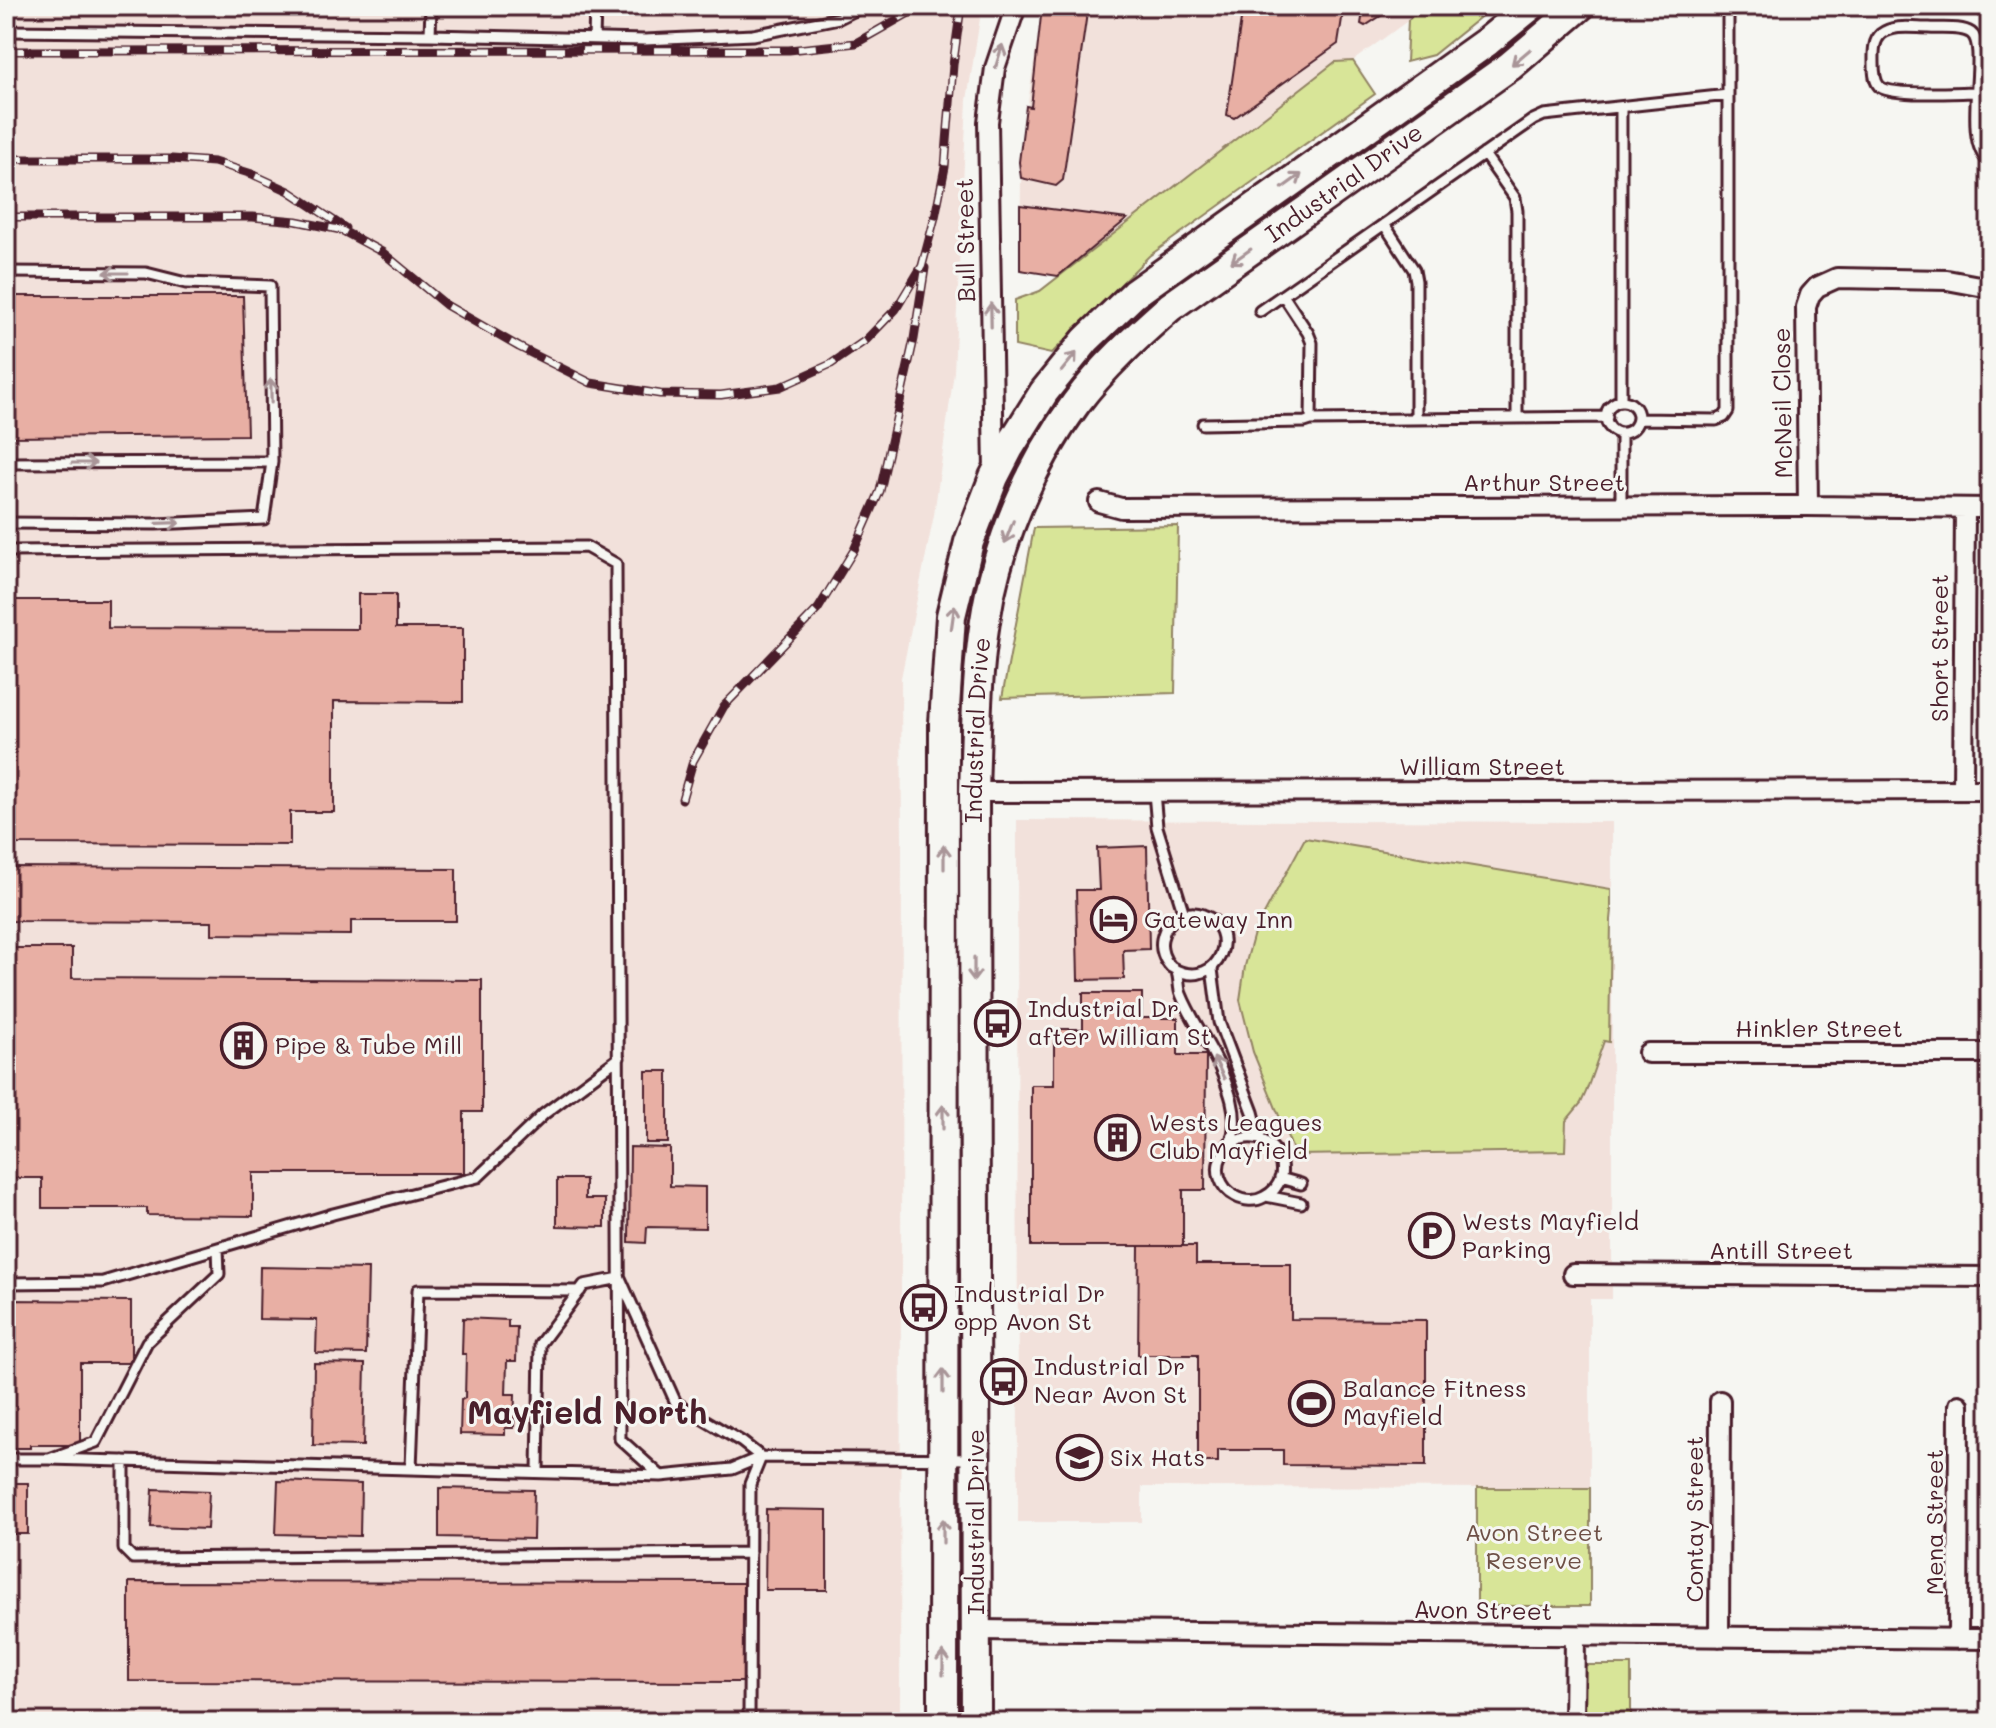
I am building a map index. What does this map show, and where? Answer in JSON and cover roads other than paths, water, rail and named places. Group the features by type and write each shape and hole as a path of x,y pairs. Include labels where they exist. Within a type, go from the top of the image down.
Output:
{"highway":[{"name":"Industrial Drive","path":"943,1722 944,723 951,616 969,542 994,477 1044,392 1086,340 1134,294 1488,41 1531,6"},
{"name":"Industrial Drive","path":"976,1722 974,792 977,688 985,619 1000,553 1024,490 1040,460 1076,404 1121,351 1170,307 1510,66 1580,6"}],"street":[{"name":"Bull Street","path":"994,477 988,122 995,68 1016,6"},
{"name":"McNeil Close","path":"1808,506 1806,307 1810,295 1817,287 1837,278 1947,280 1990,288"},
{"name":"Arthur Street","path":"1099,502 1121,508 1990,508"},
{"name":"Short Street","path":"1963,790 1965,508"},
{"path":"949,652 981,653"},
{"name":"William Street","path":"974,792 1990,790"},
{"name":"Hinkler Street","path":"1648,1053 1990,1053"},
{"name":"Antill Street","path":"1573,1274 1990,1277"},
{"name":"Contay Street","path":"1719,1637 1720,1401"},
{"name":"Mena Street","path":"1958,1639 1959,1405"},
{"name":"Avon Street","path":"976,1630 1990,1639"},
{"path":"1574,1722 1575,1636"}],"lane":[{"path":"430,35 431,6"},
{"path":"594,39 595,6"},
{"path":"6,31 645,40 753,35 839,18 863,6"},
{"path":"1638,419 1716,420 1728,411 1728,6"},
{"path":"1976,92 1886,91 1874,76 1874,48 1879,35 1897,28 1967,31 1974,34 1978,42 1976,109 1979,149 1990,162"},
{"path":"1260,311 1533,120 1544,115 1728,95"},
{"path":"1621,107 1621,401"},
{"path":"1484,154 1515,198 1517,211 1517,418"},
{"path":"1384,224 1414,270 1416,281 1416,419"},
{"path":"6,272 146,273 186,283 270,286 272,462 264,519 156,524 6,523"},
{"path":"1283,295 1312,343 1311,420"},
{"path":"1621,401 1634,407 1638,419 1634,428 1621,433 1612,429 1607,417 1613,405 1621,401"},
{"path":"1203,424 1607,417"},
{"path":"1621,433 1621,507"},
{"path":"6,463 272,462"},
{"path":"6,551 586,547 616,564 620,1439 661,1476"},
{"path":"1154,792 1157,827 1184,914"},
{"path":"1184,914 1209,917 1220,930 1224,946 1222,955 1212,969 1203,973 1185,974 1176,970 1164,956 1162,937 1173,920 1184,914"},
{"path":"1212,969 1219,1022 1260,1139"},
{"path":"1176,970 1179,991 1222,1071 1234,1103 1232,1143"},
{"path":"6,1283 103,1282 333,1214 478,1177 544,1114 619,1058"},
{"path":"1246,1137 1271,1145 1278,1154 1281,1166 1275,1189 1266,1196 1242,1200 1223,1186 1219,1163 1223,1152 1232,1143 1246,1137"},
{"path":"1280,1178 1301,1184"},
{"path":"1266,1196 1301,1203"},
{"path":"49,1459 96,1442 147,1342 219,1274 218,1248"},
{"path":"538,1472 540,1344 584,1285 620,1278"},
{"path":"620,1278 676,1403 742,1442 761,1457"},
{"path":"411,1468 418,1290 580,1291"},
{"path":"749,1722 750,1484 761,1457"},
{"path":"6,1459 661,1476 732,1469 761,1457 977,1459"},
{"path":"124,1461 124,1549 133,1558 750,1553"}],"railway":[{"path":"6,51 789,50 856,43 921,6"},
{"path":"6,217 253,217 341,230 382,252 446,305 519,347 591,383 660,394 721,395 780,387 831,364 866,340 896,309 922,266 945,167 953,65 963,6"},
{"path":"6,159 214,162 252,174 289,191 345,228"},
{"path":"682,799 693,761 724,706 818,609 854,550 880,491 914,339 925,268"}],"place":[{"name":"Gateway Inn","path":"1113,920"},
{"name":"Industrial Dr after William St","path":"997,1023"},
{"name":"Pipe & Tube Mill","path":"244,1046"},
{"name":"Wests Leagues Club Mayfield","path":"1118,1137"},
{"name":"Wests Mayfield Parking","path":"1431,1236"},
{"name":"Industrial Dr opp Avon St","path":"923,1308"},
{"name":"Industrial Dr Near Avon St","path":"1003,1381"},
{"name":"Balance Fitness Mayfield","path":"1312,1403"},
{"name":"Six Hats","path":"1079,1458"}],"district":[{"name":"Mayfield North","path":"587,1413"}],"park label":[{"name":"Avon Street Reserve","path":"1534,1547"}]}
